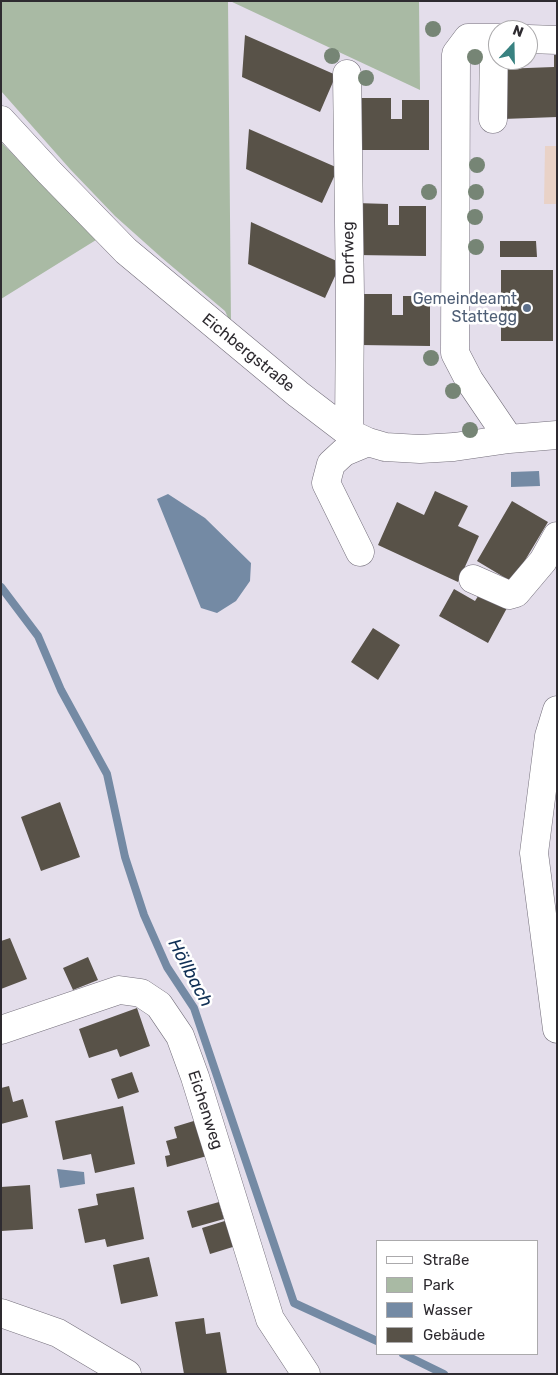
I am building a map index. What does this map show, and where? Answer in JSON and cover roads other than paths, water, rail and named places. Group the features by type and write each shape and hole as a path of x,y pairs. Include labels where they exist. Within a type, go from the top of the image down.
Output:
{"street":[{"path":"488,38 468,38 456,54 455,353 469,380 508,439"},
{"path":"538,39 557,40"},
{"path":"493,118 495,70"},
{"name":"Dorfweg","path":"347,74 350,292 359,437"},
{"name":"Eichbergstraße","path":"1,120 126,251 298,394 359,437 385,447 420,450 557,435"},
{"path":"359,437 332,464 326,483 360,552"},
{"path":"473,579 509,595 516,593 543,562 557,536"},
{"path":"557,710 548,736 534,853 557,1029"},
{"name":"Eichenweg","path":"1,1030 119,990 141,993 160,1005 180,1036 186,1052 270,1319 306,1374"},
{"path":"1,1313 58,1333 127,1374"}],"water":[{"path":"539,471 540,486 511,487 511,472"},
{"path":"168,494 205,518 251,563 250,581 236,601 217,613 201,608 157,499"},
{"path":"57,1169 84,1172 85,1184 60,1188"}],"waterway":[{"name":"Höllbach","path":"1,587 38,636 61,690 107,774 125,857 144,915 167,967 194,1008 294,1303 376,1341"},
{"name":"Höllbach","path":"405,1355 444,1374"}],"place":[{"name":"Gemeindeamt Stattegg","path":"527,308"}]}
